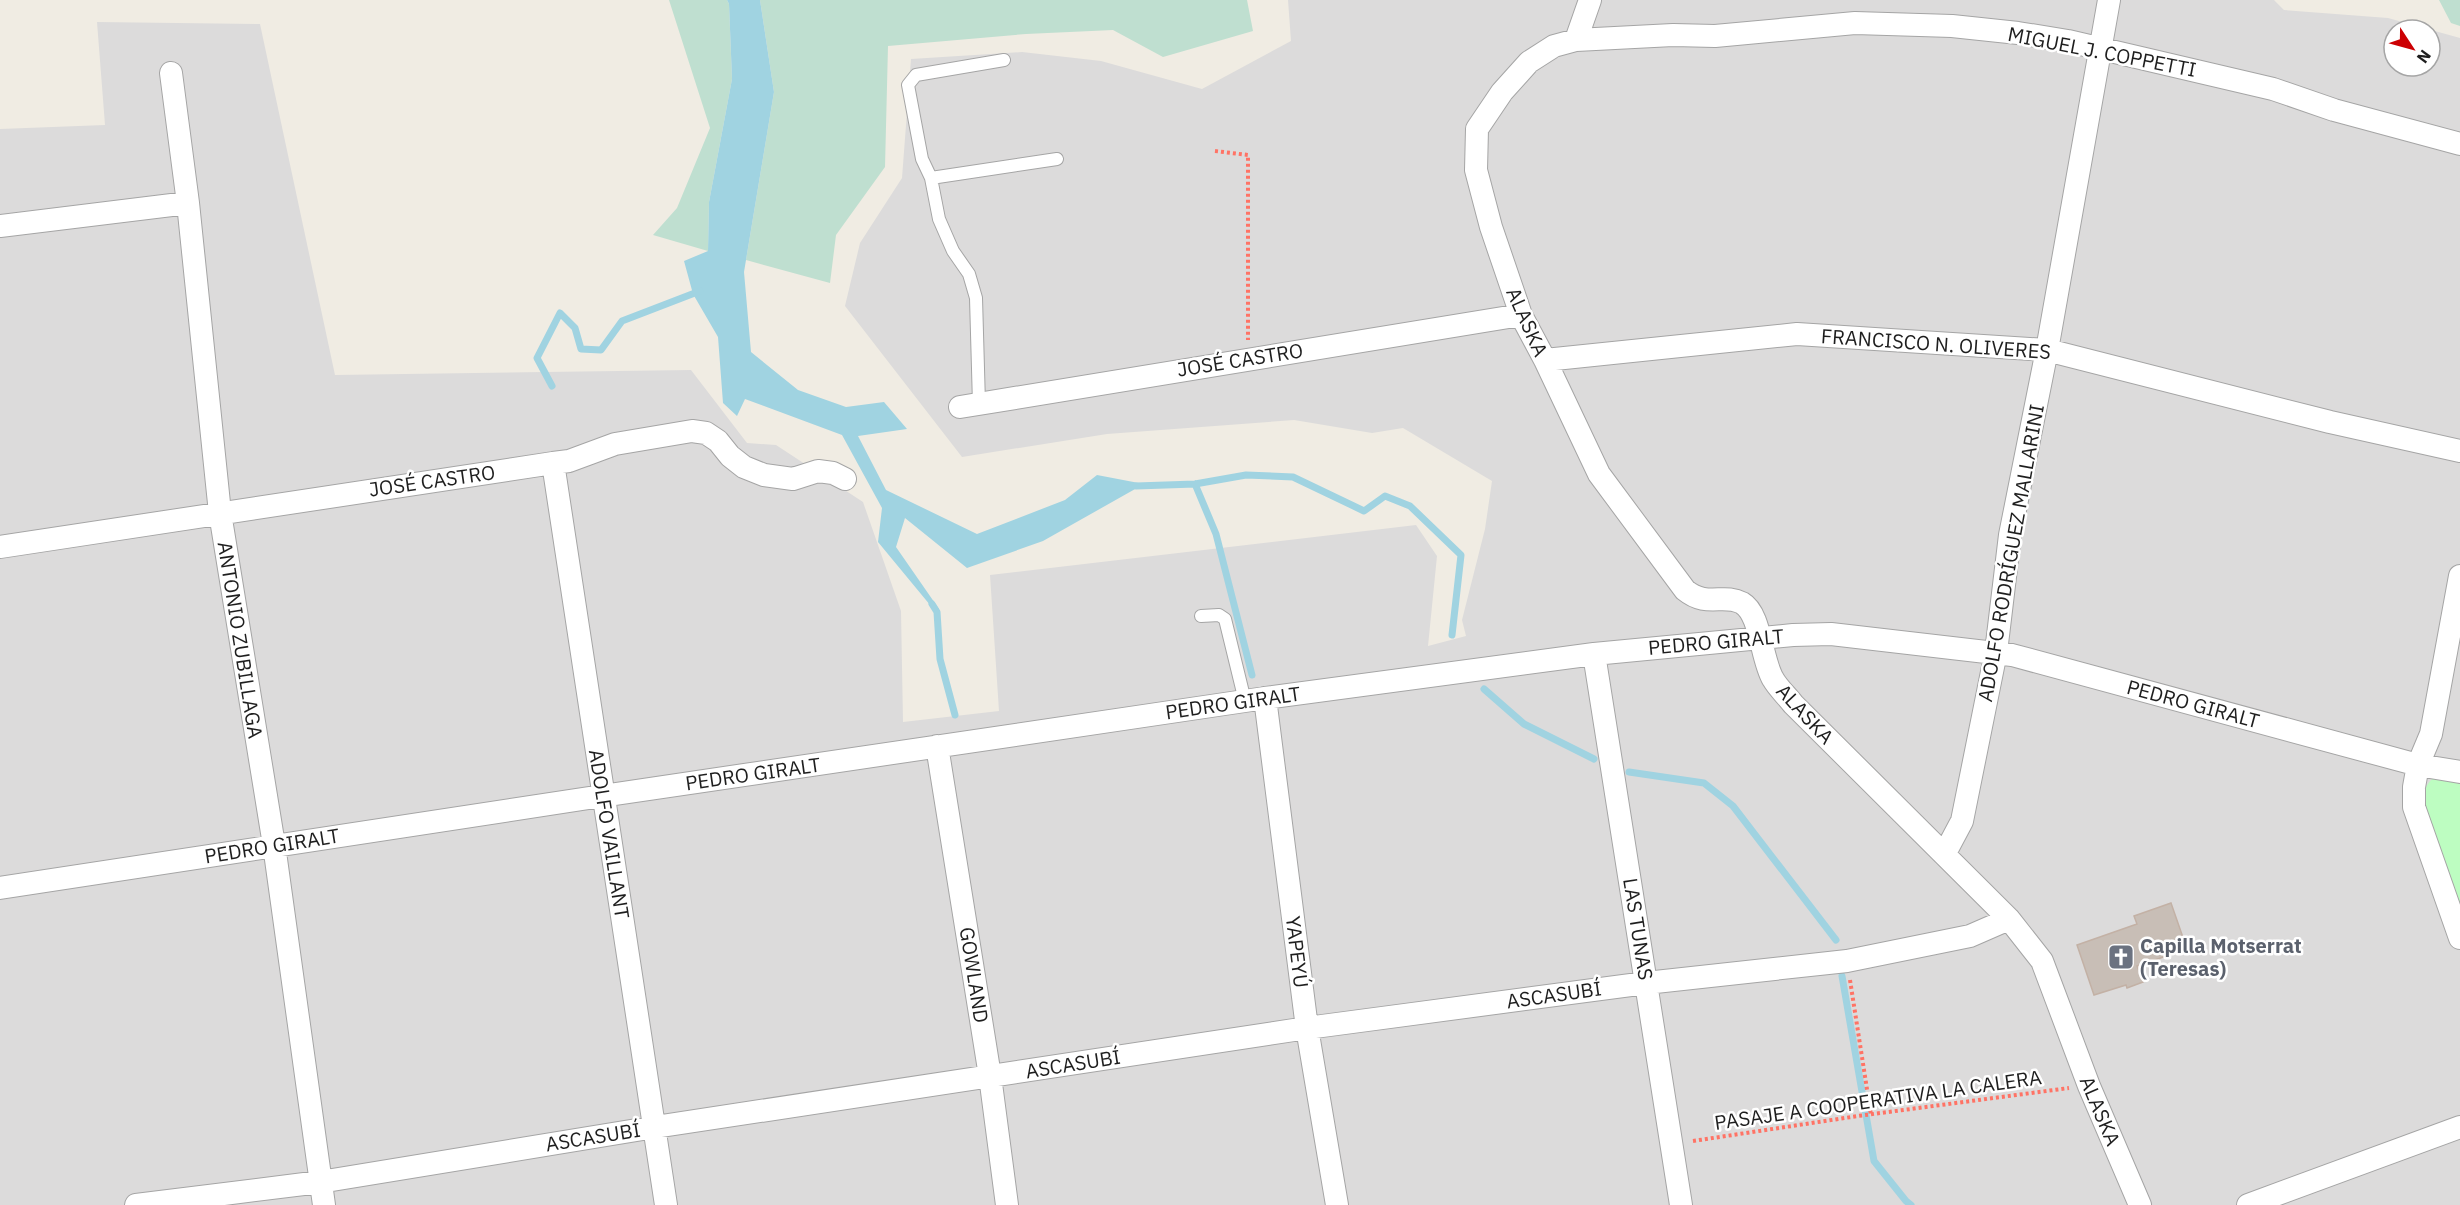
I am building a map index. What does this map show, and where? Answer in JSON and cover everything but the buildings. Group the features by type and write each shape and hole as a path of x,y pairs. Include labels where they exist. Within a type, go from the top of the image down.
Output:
{"street":[{"path":"1576,40 1590,0"},
{"name":"ADOLFO RODRÍGUEZ MALLARINI","path":"1945,854 1962,821 1996,652 2010,535 2047,350 2109,0"},
{"name":"MIGUEL J. COPPETTI","path":"1502,92 1529,62 1554,46 1576,40 1673,35 1714,36 1855,23 1953,26 2068,41 2273,88 2334,110 2460,144"},
{"name":"ANTONIO ZUBILLAGA","path":"171,73 188,203 220,513 274,845 324,1205"},
{"name":"ALASKA","path":"1502,92 1477,129 1476,170 1491,226 1521,315 1599,474 1674,578 1694,597 1735,601 1743,604 1751,612 1773,679 1793,704 2008,919 2042,961 2089,1086 2140,1205"},
{"path":"0,226 188,203"},
{"name":"JOSÉ CASTRO","path":"969,405 1521,315"},
{"name":"FRANCISCO N. OLIVERES","path":"1545,360 1797,334 2047,350 2330,422 2460,451"},
{"name":"JOSÉ CASTRO","path":"0,546 553,464 569,461 615,444 692,431 706,433 718,441 730,456 744,467 764,475 793,479 819,471 833,473 845,479"},
{"name":"ADOLFO VAILLANT","path":"553,464 666,1205"},
{"path":"2460,576 2431,734 2418,765 2414,787 2414,807 2460,938"},
{"name":"PEDRO GIRALT","path":"0,888 1255,699 1594,654 1759,637 1831,634 2012,655 2418,765 2460,772"},
{"name":"LAS TUNAS","path":"1594,654 1681,1205"},
{"name":"YAPEYÚ","path":"1255,699 1337,1205"},
{"name":"GOWLAND","path":"937,746 990,1077 1007,1205"},
{"name":"ASCASUBÍ","path":"136,1205 321,1182 655,1127 1307,1028 1646,983 1847,961 1970,936 2008,919"},
{"path":"2248,1205 2460,1127"}],"lane":[{"path":"969,405 976,298 969,274 953,251 939,219 931,178 922,159 908,85 916,75 1004,60"},
{"path":"931,178 1057,159"},
{"path":"1201,616 1219,615 1225,619 1255,699"}],"path":[{"path":"1215,152 1248,155 1248,359"},
{"path":"1847,961 1870,1115"},
{"name":"PASAJE A COOPERATIVA LA CALERA","path":"1672,1145 1858,1116 2089,1086"}],"shaded area":[{"path":"1288,0 2274,0 2284,10 2388,18 2382,18 2382,78 2442,78 2442,33 2460,38 2460,1205 0,1205 0,129 105,125 97,22 260,24 335,375 691,370 747,443 776,445 863,502 901,611 903,722 999,711 990,575 1416,525 1437,556 1428,646 1466,636 1462,620 1485,529 1492,481 1403,428 1372,433 1294,420 1107,434 962,457 845,306 860,243 902,178 911,59 1022,52 1101,61 1202,89 1291,41"}],"green space":[{"path":"669,0 727,0 729,4 732,79 709,202 708,251 653,235 677,208 710,128"},
{"path":"760,0 1247,0 1253,31 1163,57 1113,30 1026,34 888,46 885,167 836,235 830,283 746,260 774,92"},
{"path":"2439,0 2460,0 2460,26 2451,23"},
{"path":"2437,775 2460,779 2460,906 2427,820 2425,788"}],"water":[{"path":"727,0 760,0 774,92 744,272 751,352 798,390 846,407 884,402 907,429 858,436 886,490 977,534 1065,500 1097,475 1144,484 1043,541 967,568 905,518 896,547 939,609 935,611 878,542 882,508 842,435 745,399 737,416 723,403 718,337 693,294 684,261 708,251 709,202 732,79"}],"waterway":[{"path":"552,386 537,358 560,313 575,328 581,349 601,350 622,321 700,291"},
{"path":"1136,486 1195,484 1246,475 1293,477 1364,511 1385,496 1410,506 1461,555 1452,635"},
{"path":"1195,484 1216,534 1252,675"},
{"path":"932,604 937,612 940,659 955,715"},
{"path":"1484,689 1524,724 1594,759"},
{"path":"1629,772 1704,783 1733,806 1836,940"},
{"path":"1842,976 1874,1161 1911,1205"}],"place":[{"name":"Capilla Motserrat (Teresas)","path":"2121,957"}]}
